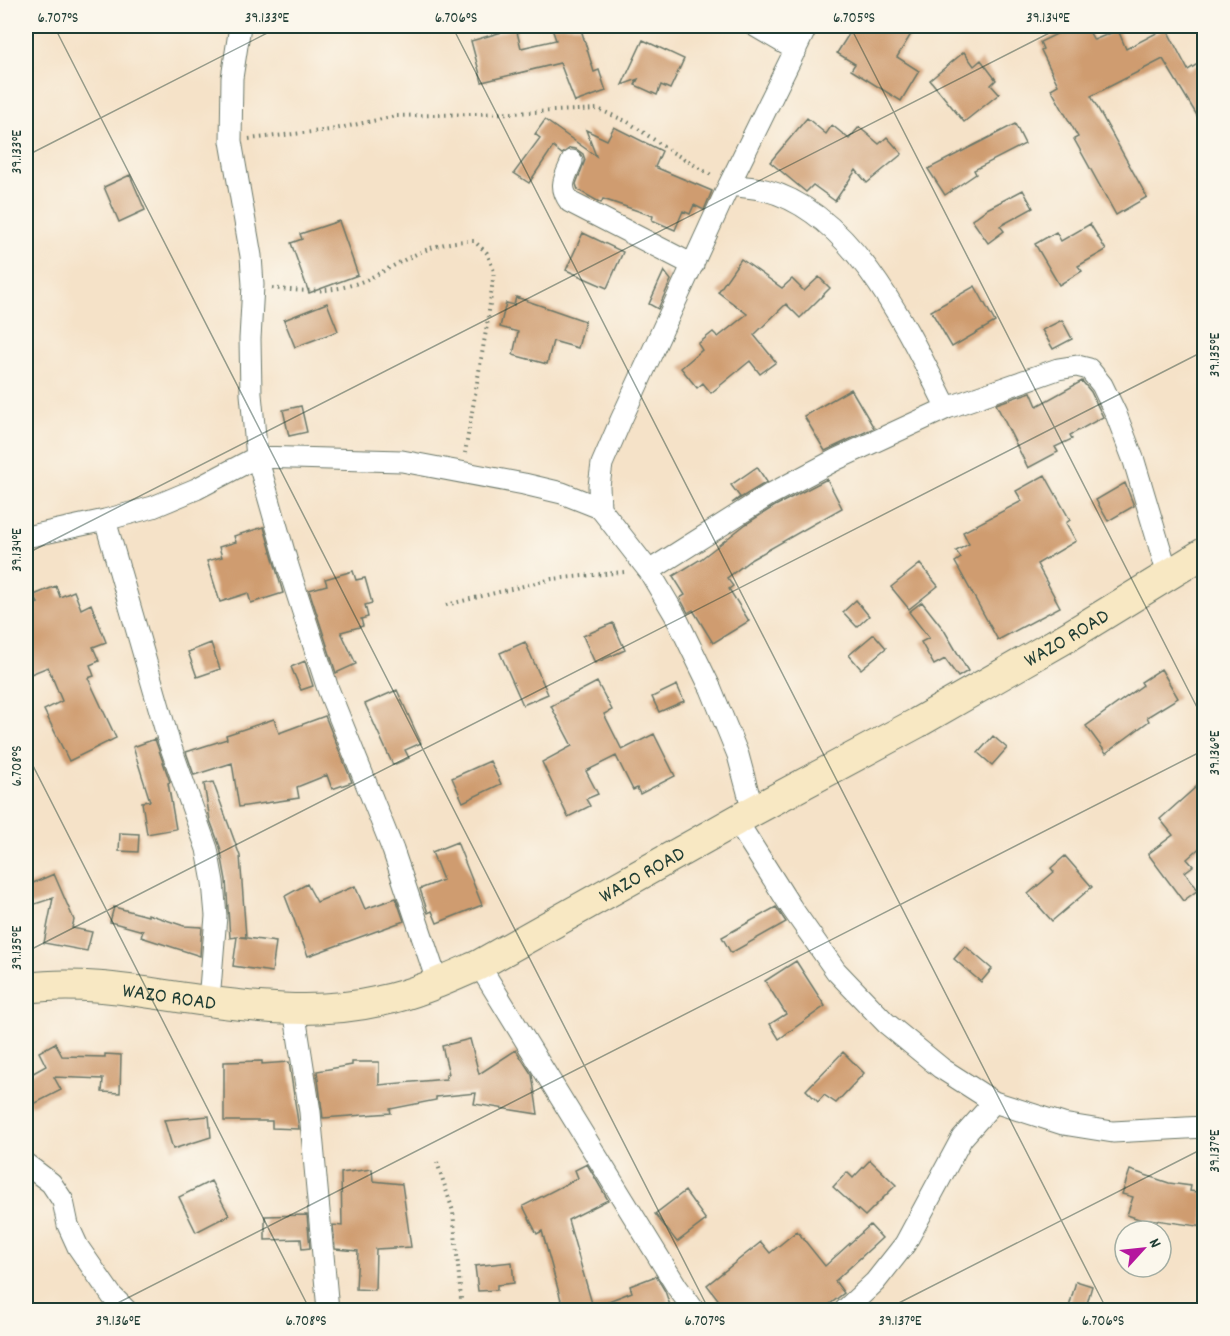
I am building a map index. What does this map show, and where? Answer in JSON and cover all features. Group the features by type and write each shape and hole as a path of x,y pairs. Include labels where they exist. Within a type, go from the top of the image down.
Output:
{"main road":[{"name":"WAZO ROAD","path":"26,988 50,985 98,985 208,1001 294,1009 339,1008 381,1001 438,984 479,965 745,815 927,717 1069,636 1204,553"}],"street":[{"path":"240,26 232,78 231,141 251,255 253,285 250,339 251,394 257,457 288,566 328,689 393,850 438,984"},
{"path":"755,26 796,50"},
{"path":"600,508 599,486 602,464 729,185 807,26"},
{"path":"572,160 562,187 563,193 570,202 693,265"},
{"path":"729,185 766,190 797,203 824,221 856,252 882,290 947,408"},
{"path":"649,571 769,495 837,459 947,408 1058,369 1077,366 1089,369 1102,385 1134,461 1168,575"},
{"path":"26,537 105,520 164,503 257,457 402,461 462,471 562,493 600,508 649,571 675,615 711,689 738,755 745,815 761,856 791,907 836,970 886,1023 941,1068 994,1102 1063,1124 1113,1132 1204,1127"},
{"path":"105,520 169,742 207,849 216,916 208,1001"},
{"path":"479,965 694,1311"},
{"path":"294,1009 310,1112 328,1311"},
{"path":"845,1311 875,1282 905,1244 962,1138 994,1102"},
{"path":"26,1164 51,1184 63,1200 68,1225 78,1247 112,1296 126,1311"}],"path":[{"path":"231,141 330,130 396,116 598,109 628,122 672,152 729,185"},
{"path":"253,285 304,292 332,289 362,281 416,253 454,241 474,241 487,253 494,271 462,471"},
{"path":"446,605 552,579 602,573 649,571"},
{"path":"437,1162 453,1211 462,1311"}],"building":[{"path":"551,26 580,26 594,72 599,70 606,91 575,102 560,63 482,82 471,41 516,28 521,48 556,40"},
{"path":"854,26 916,26 897,57 919,71 901,101 851,70 855,64 837,53"},
{"path":"1073,26 1086,26 1094,40 1118,30 1126,49 1166,28 1188,70 1204,60 1204,127 1163,59 1091,96 1147,197 1116,215 1074,139 1078,137 1051,89 1058,85 1041,50 1043,49 1040,42"},
{"path":"643,40 684,59 670,89 661,85 657,95 635,85 638,79 622,85"},
{"path":"964,52 974,66 981,60 996,80 991,85 999,94 964,122 930,80"},
{"path":"807,118 826,134 832,125 849,139 859,127 879,144 887,137 902,154 867,183 856,170 835,201 813,185 806,192 770,162"},
{"path":"545,120 596,156 586,130 607,140 614,127 662,151 655,167 712,191 704,210 694,205 690,214 683,211 675,230 652,220 653,216 603,199 601,203 578,190 576,184 585,160 583,154 570,148 562,154 553,147 529,183 514,173 540,138 535,134"},
{"path":"1015,124 1025,144 974,170 976,174 945,195 928,169"},
{"path":"130,175 145,210 119,222 104,187"},
{"path":"1023,190 1033,208 1000,226 1004,231 988,243 972,220 987,209"},
{"path":"339,221 358,275 309,293 291,243 302,239 300,234"},
{"path":"1090,224 1106,250 1078,266 1082,271 1059,285 1035,244 1056,232 1061,241"},
{"path":"583,233 623,252 607,288 566,270"},
{"path":"741,259 782,288 792,279 804,291 819,277 830,288 800,318 786,304 754,335 776,362 760,374 750,361 711,393 703,383 697,388 681,368 702,350 698,344 713,332 718,337 747,314 718,292"},
{"path":"664,271 671,280 658,309 649,304"},
{"path":"975,286 995,322 952,347 931,311"},
{"path":"516,297 585,321 578,348 553,341 547,364 513,355 518,332 500,327 506,303 514,305"},
{"path":"327,303 338,331 295,347 284,320"},
{"path":"1062,320 1072,339 1053,349 1042,330"},
{"path":"1082,381 1091,392 1103,417 1070,435 1072,439 1055,447 1058,452 1028,468 996,404 1031,392 1037,406"},
{"path":"851,389 874,428 825,451 804,416"},
{"path":"301,406 307,432 289,436 283,410"},
{"path":"757,467 767,482 732,503 740,497 731,485"},
{"path":"1045,475 1070,520 1066,523 1076,541 1037,564 1060,607 998,640 955,562 961,558 956,551 969,544 963,532 1022,501 1016,491"},
{"path":"827,479 842,508 752,559 727,578 733,586 729,589 749,621 713,643 693,610 688,613 680,598 685,595 673,576 701,559 746,524"},
{"path":"1125,483 1134,506 1108,521 1096,500"},
{"path":"264,527 283,593 251,603 248,593 220,602 207,561 222,557 219,547 236,542 234,536"},
{"path":"920,564 938,586 909,609 891,587"},
{"path":"353,571 356,580 365,578 372,603 365,605 368,617 361,619 363,626 341,632 356,664 336,673 309,590 327,585 325,579"},
{"path":"56,586 60,597 74,591 81,609 91,604 106,642 93,647 99,661 90,665 94,676 88,678 116,738 69,761 44,710 62,701 48,667 26,676 26,608 38,603 34,595"},
{"path":"856,600 869,616 857,627 843,612"},
{"path":"922,602 944,630 968,671 958,677 945,659 934,665 921,642 929,638 909,612"},
{"path":"613,623 625,650 595,663 583,636"},
{"path":"874,634 886,648 861,669 849,655"},
{"path":"525,642 548,694 523,705 500,653"},
{"path":"211,643 220,669 197,677 188,652"},
{"path":"305,661 313,686 301,690 291,667"},
{"path":"1161,669 1178,698 1147,717 1149,721 1106,753 1086,726 1143,685 1141,682"},
{"path":"597,682 612,710 604,714 622,750 654,734 675,776 640,794 637,788 633,790 616,756 586,771 598,794 586,799 590,806 568,817 542,762 572,746 551,706"},
{"path":"677,685 684,701 659,712 652,697"},
{"path":"397,690 421,743 405,750 409,758 393,765 365,704"},
{"path":"325,716 352,782 332,789 327,775 297,787 299,798 239,807 232,763 194,775 186,752 227,739 226,735 274,719 279,733"},
{"path":"993,736 1007,748 992,765 978,753"},
{"path":"155,739 170,782 168,783 176,829 147,834 142,802 150,801 133,747"},
{"path":"490,761 501,784 463,802 452,778"},
{"path":"1204,780 1204,844 1187,859 1193,866 1185,872 1198,890 1183,901 1148,854 1173,835 1160,819"},
{"path":"213,782 240,856 246,937 240,937 276,942 272,972 233,966 237,937 230,938 226,880 220,847 210,820 204,784"},
{"path":"120,833 139,834 138,852 119,851"},
{"path":"457,842 482,905 437,923 432,911 428,913 420,889 443,880 432,852"},
{"path":"1065,856 1092,887 1052,921 1028,894 1054,872 1051,868"},
{"path":"54,874 74,920 72,928 92,932 87,951 44,943 53,898 26,907 26,886"},
{"path":"307,884 317,902 355,886 365,909 396,898 404,921 308,956 285,896"},
{"path":"114,907 148,916 148,914 184,926 202,927 200,956 141,937 143,931 110,922"},
{"path":"776,907 786,922 731,953 722,937"},
{"path":"965,946 992,969 981,982 954,959"},
{"path":"796,961 825,1006 779,1039 770,1024 786,1014 765,981"},
{"path":"470,1039 479,1074 516,1050 532,1075 538,1114 474,1104 476,1093 436,1097 436,1100 390,1109 391,1113 323,1118 317,1071 352,1065 352,1062 379,1062 379,1085 446,1079 446,1074 449,1074 442,1046"},
{"path":"55,1043 62,1056 121,1055 120,1093 102,1092 103,1079 54,1077 61,1090 30,1106 26,1096 26,1077 46,1066 39,1052"},
{"path":"843,1052 864,1073 836,1103 824,1095 818,1102 806,1090"},
{"path":"262,1061 262,1064 289,1062 299,1129 272,1128 272,1121 224,1121 224,1062"},
{"path":"209,1116 211,1137 173,1149 164,1120"},
{"path":"870,1160 896,1185 865,1216 833,1187 847,1172 853,1178"},
{"path":"587,1164 608,1200 568,1220 593,1307 632,1292 630,1286 656,1276 665,1291 672,1311 564,1311 542,1231 537,1234 523,1206 578,1178 575,1170"},
{"path":"372,1169 373,1181 402,1184 411,1247 376,1249 375,1290 356,1289 358,1251 335,1249 333,1225 342,1226 341,1173"},
{"path":"1130,1170 1169,1183 1191,1186 1190,1191 1204,1193 1204,1227 1173,1222 1173,1219 1139,1219 1127,1215 1133,1197 1122,1194"},
{"path":"211,1181 229,1215 196,1232 179,1197"},
{"path":"685,1191 706,1220 677,1242 655,1214"},
{"path":"307,1215 310,1248 302,1249 301,1239 265,1240 265,1216"},
{"path":"870,1225 882,1238 835,1281 844,1293 821,1311 727,1311 707,1285 761,1242 770,1253 797,1231 825,1266"},
{"path":"512,1262 514,1283 497,1285 497,1290 478,1291 475,1266"},
{"path":"1076,1281 1092,1286 1085,1311 1068,1311"}]}
